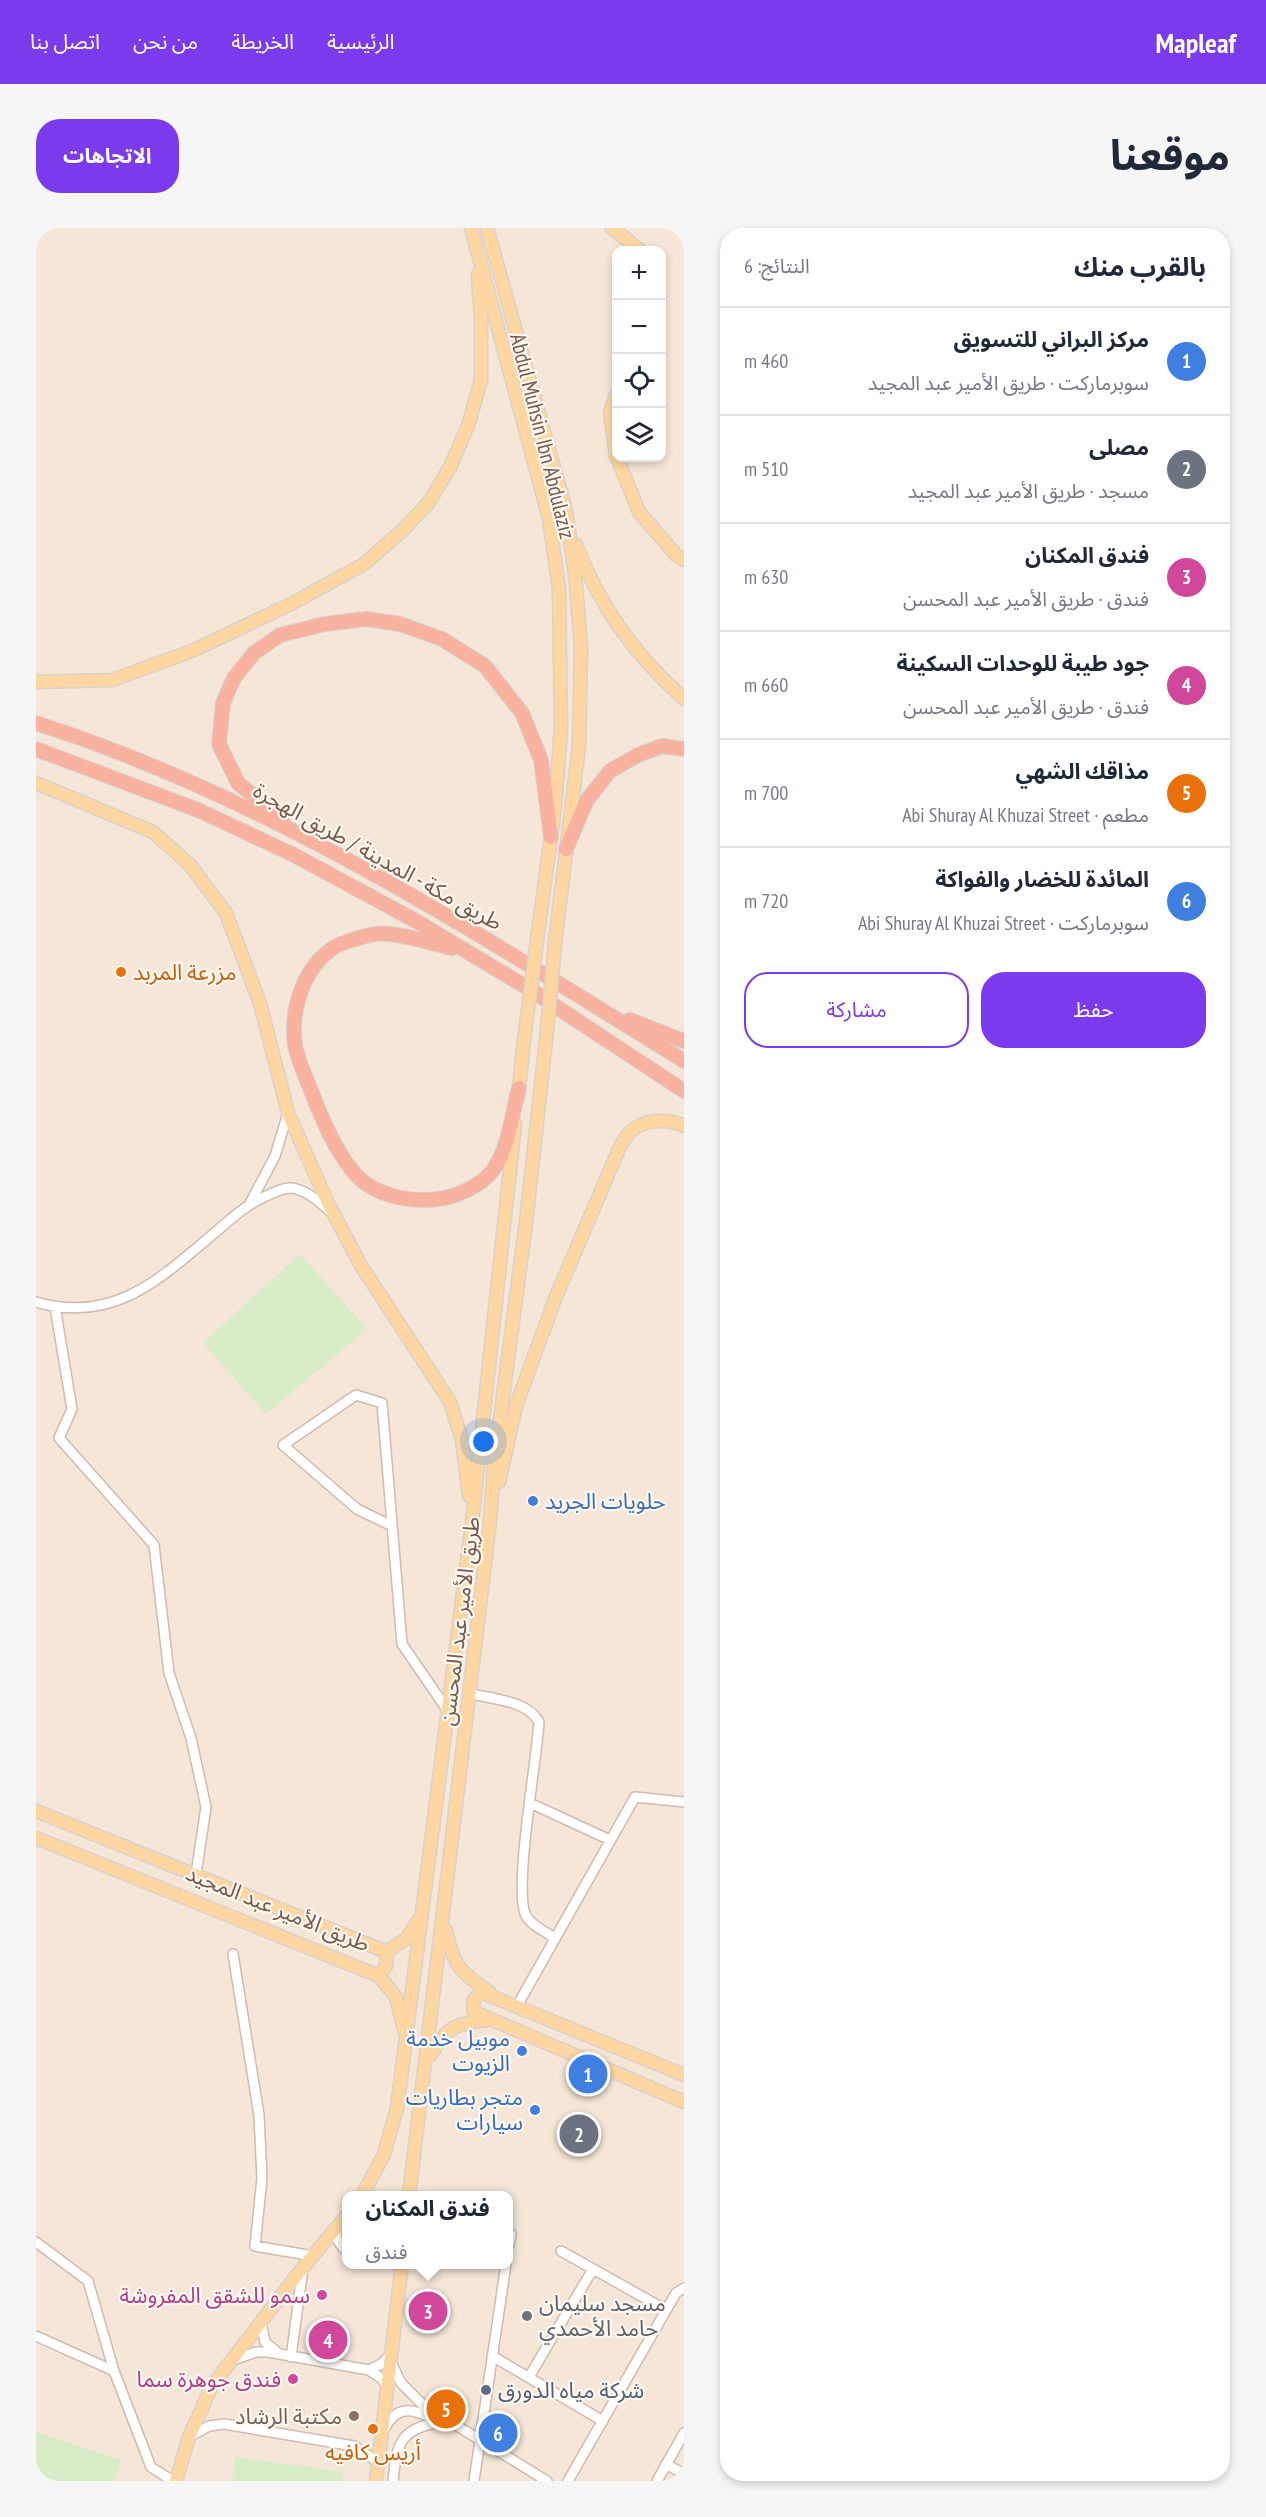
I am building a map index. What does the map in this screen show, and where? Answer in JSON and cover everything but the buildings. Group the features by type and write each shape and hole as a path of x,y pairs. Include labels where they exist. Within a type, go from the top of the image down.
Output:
{"highway":[{"path":"301,834 238,783 219,744 223,704 234,678 254,653 280,635 325,624 366,619 400,624 442,639 485,666 522,713 541,760 551,837"},
{"name":"طريق مكة - المدينة / طريق الهجرة","path":"36,723 206,788 301,834 537,968 684,1061"},
{"path":"566,849 587,800 610,771 638,755 662,746 684,749"},
{"name":"طريق مكة - المدينة / طريق الهجرة","path":"36,749 198,810 294,855 531,990 684,1091"},
{"path":"471,954 425,941 378,933 333,947 316,963 303,982 295,1017 295,1046 325,1126 350,1166 366,1185 400,1197 420,1201 451,1197 473,1186 493,1171 504,1147 519,1088"},
{"path":"597,1007 684,1041"}],"main road":[{"name":"Abdul Muhsin Ibn Abdulaziz","path":"471,228 549,518 559,589 561,728 551,837 524,1040"},
{"name":"Abdul Muhsin Ibn Abdulaziz","path":"488,228 566,510 582,647 579,746 556,934"},
{"path":"612,228 635,246"},
{"path":"36,682 112,680 192,651 293,603 364,564 404,529 429,502 450,467 468,426 481,380 481,320 475,243"},
{"path":"612,406 610,412 612,425"},
{"path":"619,462 639,512 676,555 684,560"},
{"path":"568,526 590,580 615,623 652,670 684,699"},
{"path":"36,783 153,832 190,865 226,913 260,1003 288,1113 333,1214 360,1264 450,1402 462,1440 472,1522"},
{"name":"طريق الأمير عبد المحسن","path":"410,2191 444,1918 499,1424 526,1222 556,934"},
{"name":"طريق الأمير عبد المحسن","path":"365,2191 384,2154 394,2119 406,2039 472,1522 524,1040"},
{"path":"490,1521 516,1406 568,1266 619,1149 628,1133 639,1125 654,1121 677,1122 684,1126"},
{"name":"طريق الأمير عبد المجيد","path":"36,1810 387,1952 386,1966 379,1976 36,1838"},
{"path":"387,1952 408,1937 420,1916"},
{"path":"444,1918 450,1950 458,1967 500,1999"},
{"path":"379,1976 396,1997 406,2039"},
{"path":"684,2075 481,1992 473,2001 474,2012 684,2102"},
{"path":"426,2065 437,2042 447,2032 459,2024 491,2020"},
{"path":"174,2481 189,2438 212,2386 342,2221"},
{"path":"376,2481 401,2269"}],"street":[{"path":"249,1204 275,1156 288,1113"},
{"path":"36,1302 55,1308 90,1307 123,1299 154,1283 249,1204 291,1188 304,1192 333,1214"},
{"path":"55,1308 72,1409 59,1438 154,1545 169,1673 191,1738 206,1807 196,1874"},
{"path":"393,1526 357,1509 283,1444 356,1395 382,1403 393,1526 402,1644 448,1711"},
{"path":"468,1693 521,1706 537,1717 539,1722 522,1904 527,1918 555,1938"},
{"path":"517,2006 635,1797 684,1802"},
{"path":"530,1803 610,1840"},
{"path":"233,1954 259,2115 262,2178 255,2246 313,2256"},
{"path":"336,2229 337,2239 342,2246"},
{"path":"36,2242 88,2281 114,2371 151,2467 174,2481"},
{"path":"561,2251 666,2310"},
{"path":"291,2356 303,2268"},
{"path":"474,2481 505,2269"},
{"path":"529,2378 593,2269"},
{"path":"568,2481 676,2293 684,2288"},
{"path":"261,2322 265,2342 280,2355"},
{"path":"36,2336 114,2371"},
{"path":"233,2360 256,2352 291,2356 369,2370 388,2386"},
{"path":"492,2356 603,2421"},
{"path":"369,2370 390,2358 401,2383 423,2405 547,2481"},
{"path":"381,2435 389,2419 398,2412 409,2410 479,2439"},
{"path":"393,2481 396,2451 402,2438 414,2429 440,2422"},
{"path":"189,2438 209,2426 224,2424 354,2446 378,2462"},
{"path":"657,2481 684,2433"},
{"path":"666,2464 684,2474"}],"shaded area":[{"path":"36,228 684,228 684,2481 36,2481"}],"green space":[{"path":"300,1254 367,1329 266,1414 203,1343"},
{"path":"36,2432 121,2460 114,2481 36,2481"},
{"path":"235,2457 343,2472 342,2481 232,2481"}],"place":[{"name":"مزرعة المربد","path":"121,972"},
{"name":"حلويات الجريد","path":"533,1501"},
{"name":"موبيل خدمة الزيوت","path":"522,2051"},
{"name":"مركز البراني للتسويق","path":"588,2074"},
{"name":"متجر بطاريات سيارات","path":"535,2110"},
{"name":"مصلى","path":"579,2134"},
{"name":"سمو للشقق المفروشة","path":"322,2295"},
{"name":"فندق المكنان","path":"428,2311"},
{"name":"مسجد سليمان حامد الأحمدي","path":"527,2316"},
{"name":"جود طيبة للوحدات السكينة","path":"328,2340"},
{"name":"فندق جوهرة سما","path":"293,2379"},
{"name":"شركة مياه الدورق","path":"486,2390"},
{"name":"مذاقك الشهي","path":"446,2409"},
{"name":"مكتبة الرشاد","path":"354,2416"},
{"name":"أريس كافيه","path":"373,2429"},
{"name":"المائدة للخضار والفواكة","path":"498,2433"}]}
